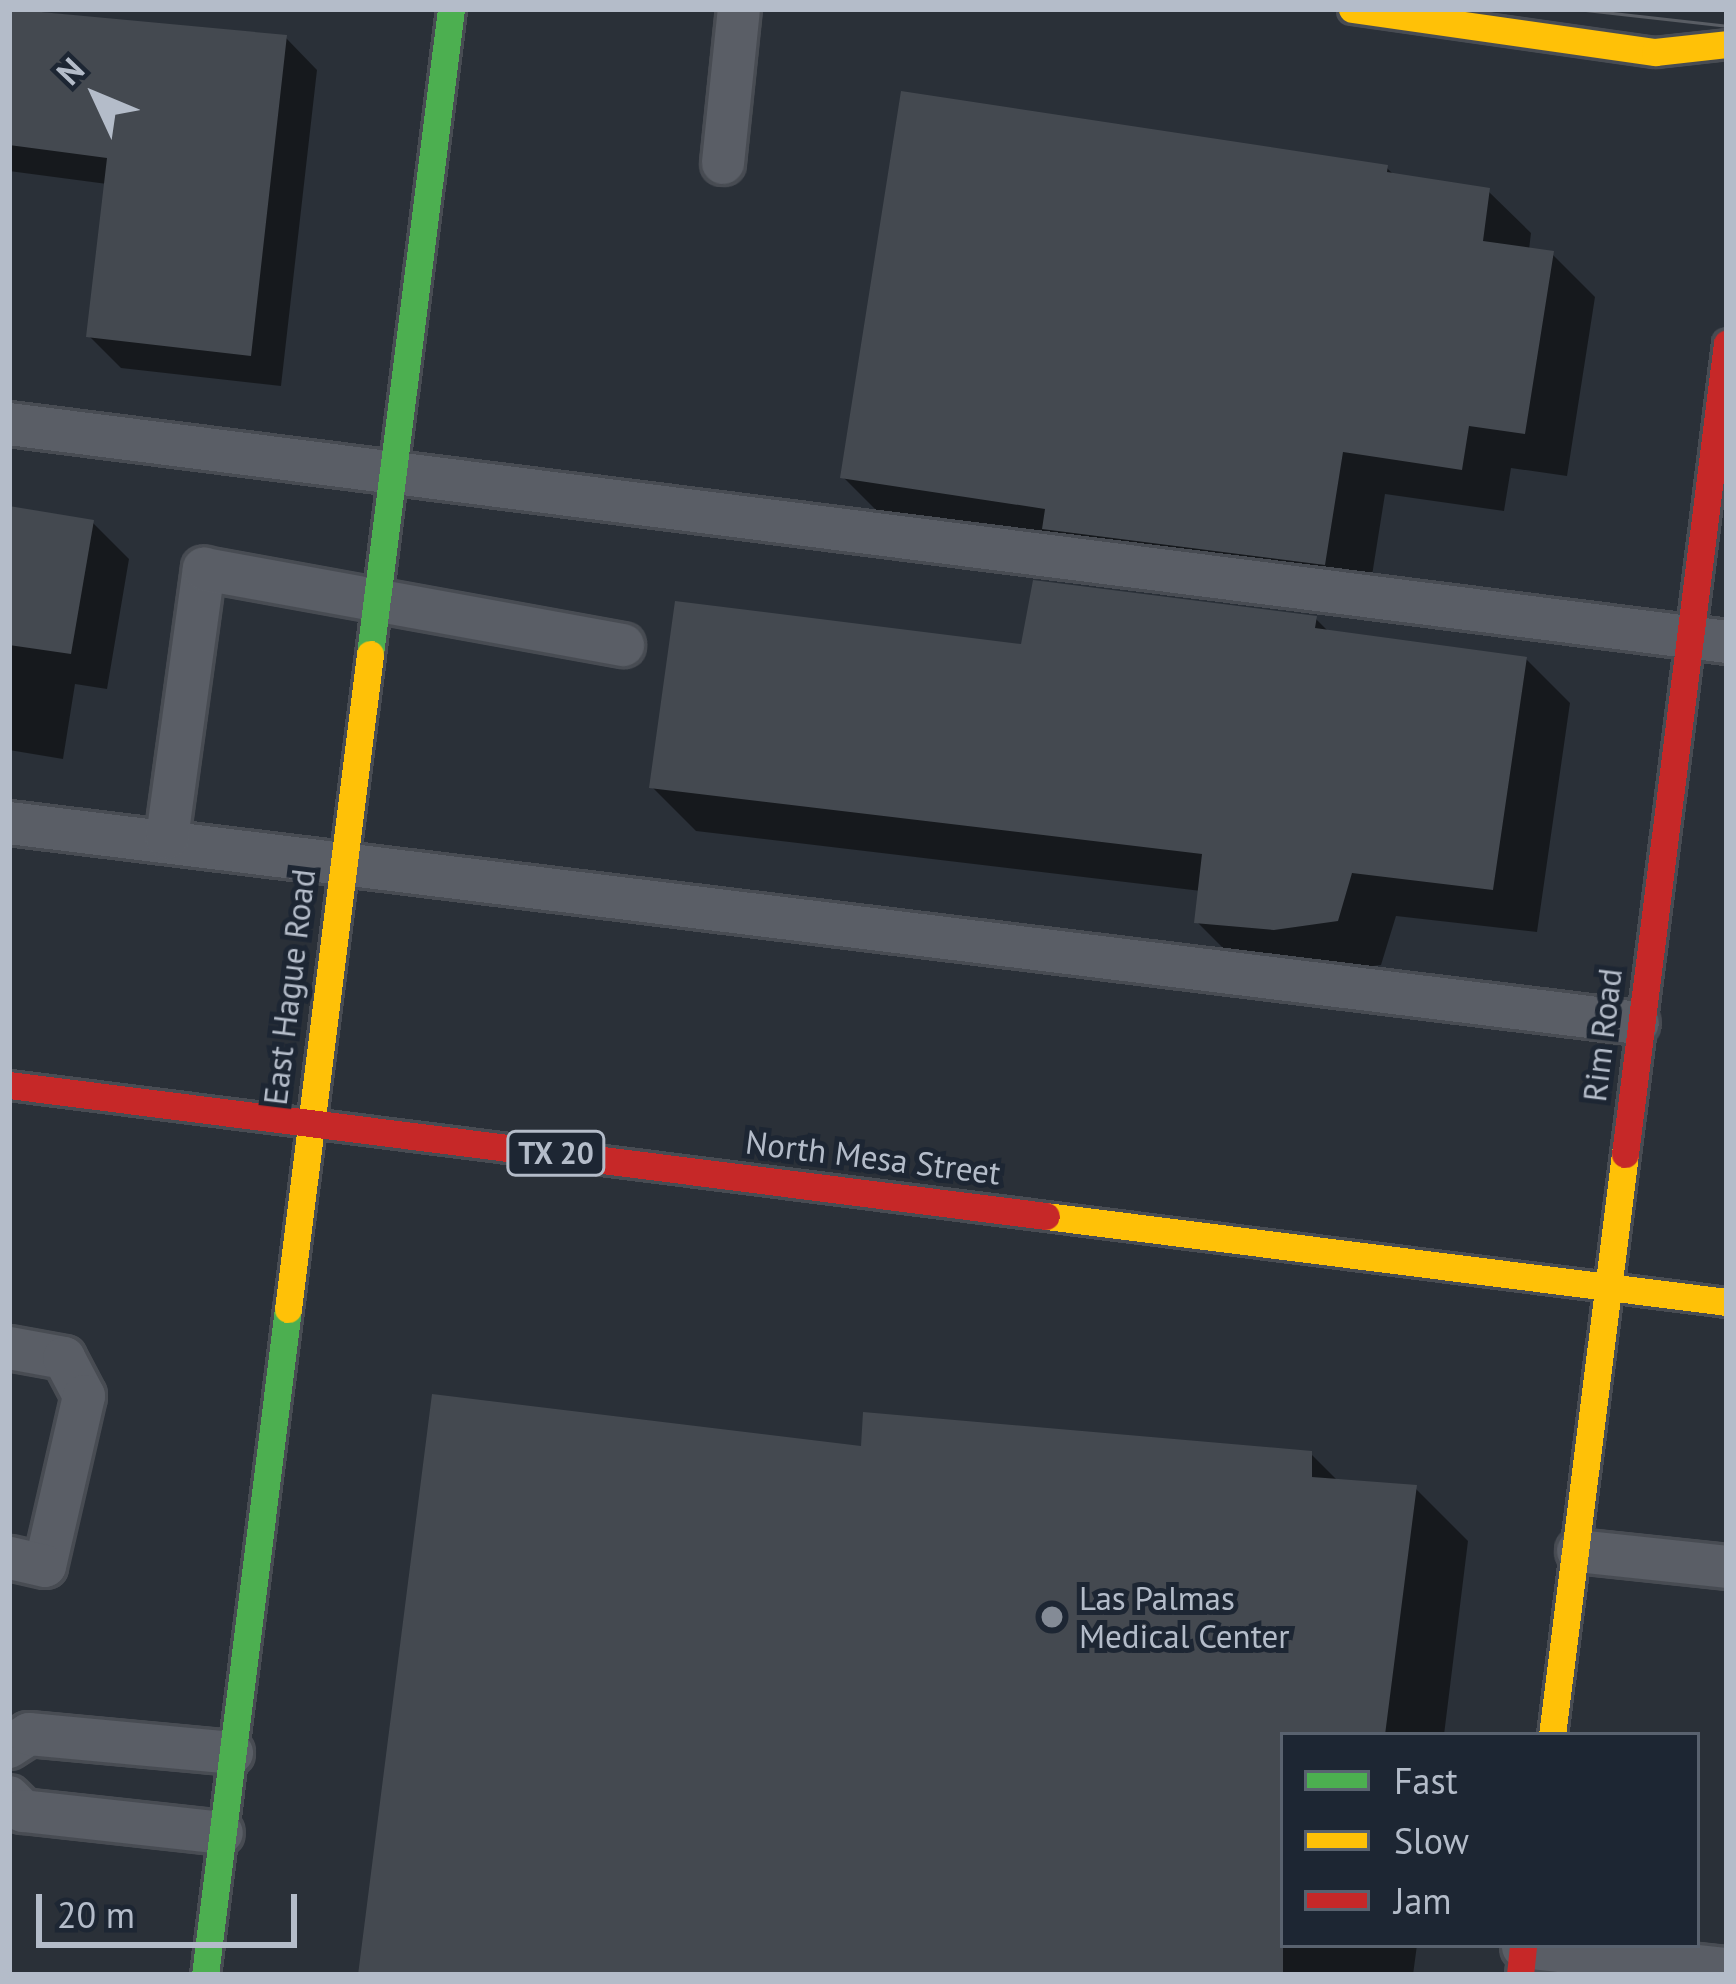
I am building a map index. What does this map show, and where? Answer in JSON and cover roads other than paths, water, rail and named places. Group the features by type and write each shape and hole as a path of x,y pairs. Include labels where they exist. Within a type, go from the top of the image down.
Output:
{"street":[{"name":"East Hague Road","path":"205,1975 308,1121 452,9"},
{"path":"1352,9 1655,52 1727,44"},
{"name":"Rim Road","path":"1552,1732 1611,1288 1638,1022 1709,639 1727,344"},
{"name":"North Mesa Street","path":"9,1085 1727,1303"}],"lane":[{"path":"723,163 739,9"},
{"path":"9,424 1709,639"},
{"path":"167,838 204,569 623,645"},
{"path":"9,824 167,838 1638,1022"},
{"path":"9,1348 64,1358 84,1396 45,1566 9,1558"},
{"path":"1578,1551 1727,1567"},
{"path":"9,1747 29,1734 232,1753"},
{"path":"9,1797 23,1811 222,1833"},
{"path":"1540,1948 1727,1970"}],"tram line":[{"path":"1576,9 1727,26"}],"place":[{"name":"Las Palmas Medical Center","path":"1052,1617"}]}
